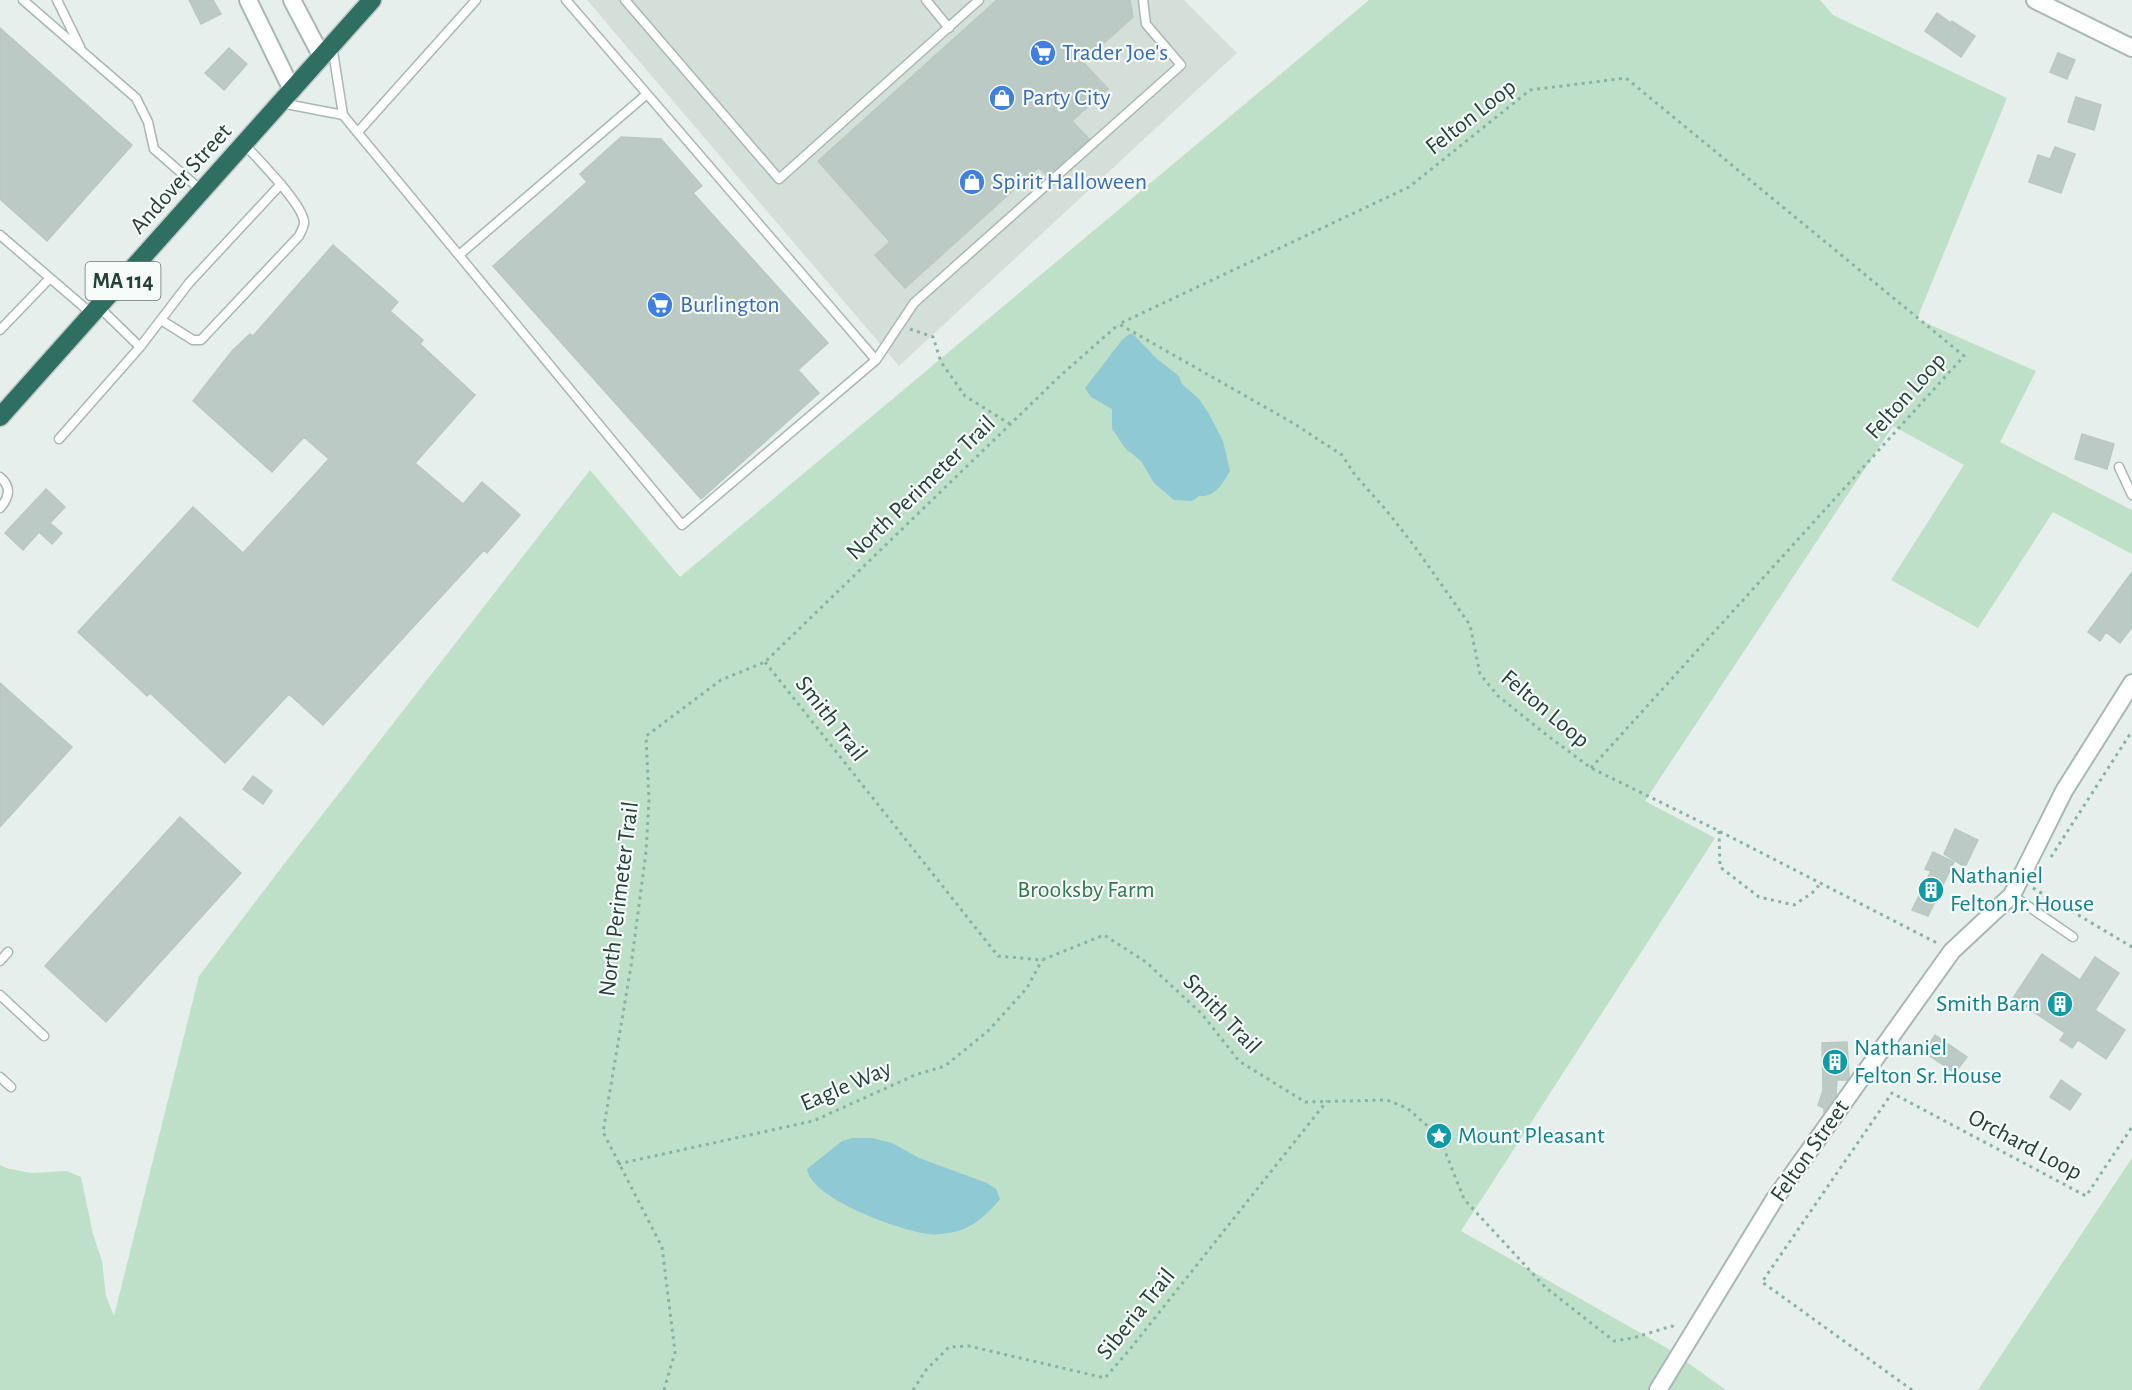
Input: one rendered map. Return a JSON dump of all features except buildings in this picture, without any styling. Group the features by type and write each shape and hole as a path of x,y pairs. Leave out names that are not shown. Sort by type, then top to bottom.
{"highway":[{"name":"Andover Street","path":"0,417 372,0"}],"street":[{"path":"248,0 287,97"},
{"path":"292,0 327,51"},
{"path":"2035,0 2132,48"},
{"name":"Felton Street","path":"1658,1390 1774,1200 1952,951 2012,895 2064,791 2132,683"}],"lane":[{"path":"23,0 136,99 148,122 154,149 202,191"},
{"path":"57,0 81,50"},
{"path":"358,132 476,0"},
{"path":"566,0 876,360"},
{"path":"625,0 779,178 979,0"},
{"path":"926,0 949,28"},
{"path":"327,51 343,115 682,525 876,360 914,303 1181,65 1146,24 1143,0"},
{"path":"459,255 647,94"},
{"path":"287,97 343,115"},
{"path":"161,320 193,340 201,340 299,236 304,223 302,213 281,184 244,144"},
{"path":"59,439 140,347 189,284 281,184"},
{"path":"0,235 50,278 140,347"},
{"path":"0,330 50,278"},
{"path":"2120,467 2132,495"},
{"path":"0,477 5,481 9,492 7,501 0,508"},
{"path":"2012,895 2073,937"},
{"path":"0,961 8,952"},
{"path":"0,995 44,1036"},
{"path":"0,1077 11,1087"}],"path":[{"name":"Felton Loop","path":"1119,324 1408,187 1530,90 1626,78 1964,356 1591,768"},
{"name":"North Perimeter Trail","path":"664,1390 675,1352 662,1246 603,1132 631,966 646,852 649,800 646,736 721,680 765,662 1059,376 1119,324"},
{"name":"Felton Loop","path":"1119,324 1293,423 1342,454 1355,475 1387,511 1470,625 1480,674 1498,696 1591,768 1952,951"},
{"path":"899,325 933,337 941,362 965,396 1010,424"},
{"name":"Smith Trail","path":"765,662 998,956 1042,960 1104,936 1146,962 1202,1014 1239,1060 1305,1102 1387,1100 1407,1108 1439,1136 1464,1199 1545,1287 1614,1341 1633,1338 1672,1326 1690,1338"},
{"path":"2051,858 2132,731"},
{"path":"1719,831 1720,867 1760,897 1794,905 1812,893 1821,883"},
{"path":"2032,887 2132,947"},
{"name":"Eagle Way","path":"618,1164 813,1120 915,1075 945,1066 988,1031 1027,988 1042,960"},
{"name":"Orchard Loop","path":"1912,1390 1762,1282 1892,1093 2086,1196 2132,1126"},
{"name":"Siberia Trail","path":"913,1390 926,1370 949,1347 969,1346 1104,1378 1131,1348 1327,1101"}],"shaded area":[{"path":"587,0 1184,0 1237,53 899,366"}],"green space":[{"name":"Brooksby Farm","path":"1369,0 1820,0 1833,15 2007,98 1917,319 2036,371 2000,442 2132,510 2132,554 2053,512 1978,628 1891,580 1964,465 1893,426 1645,801 1715,838 1461,1231 1667,1348 1726,1390 0,1390 0,1165 31,1173 67,1171 81,1177 93,1234 102,1261 106,1296 114,1316 199,976 590,470 680,577"},
{"path":"2132,1158 2132,1390 1978,1390"}],"water":[{"path":"1129,334 1133,334 1157,359 1179,376 1182,384 1199,399 1209,414 1223,441 1230,471 1214,492 1199,496 1192,501 1174,500 1154,483 1141,461 1125,448 1112,429 1112,409 1091,397 1085,388"},
{"path":"852,1138 872,1138 892,1143 919,1158 987,1183 996,1189 1000,1199 971,1226 956,1232 938,1234 916,1232 859,1212 824,1191 812,1180 807,1169 842,1141"}],"place":[{"name":"Trader Joe's","path":"1043,53"},
{"name":"Party City","path":"1002,98"},
{"name":"Spirit Halloween","path":"972,182"},
{"name":"Burlington","path":"660,305"},
{"name":"Nathaniel Felton Jr. House","path":"1931,890"},
{"name":"Smith Barn","path":"2060,1004"},
{"name":"Nathaniel Felton Sr. House","path":"1835,1062"},
{"name":"Mount Pleasant","path":"1439,1136"}]}
